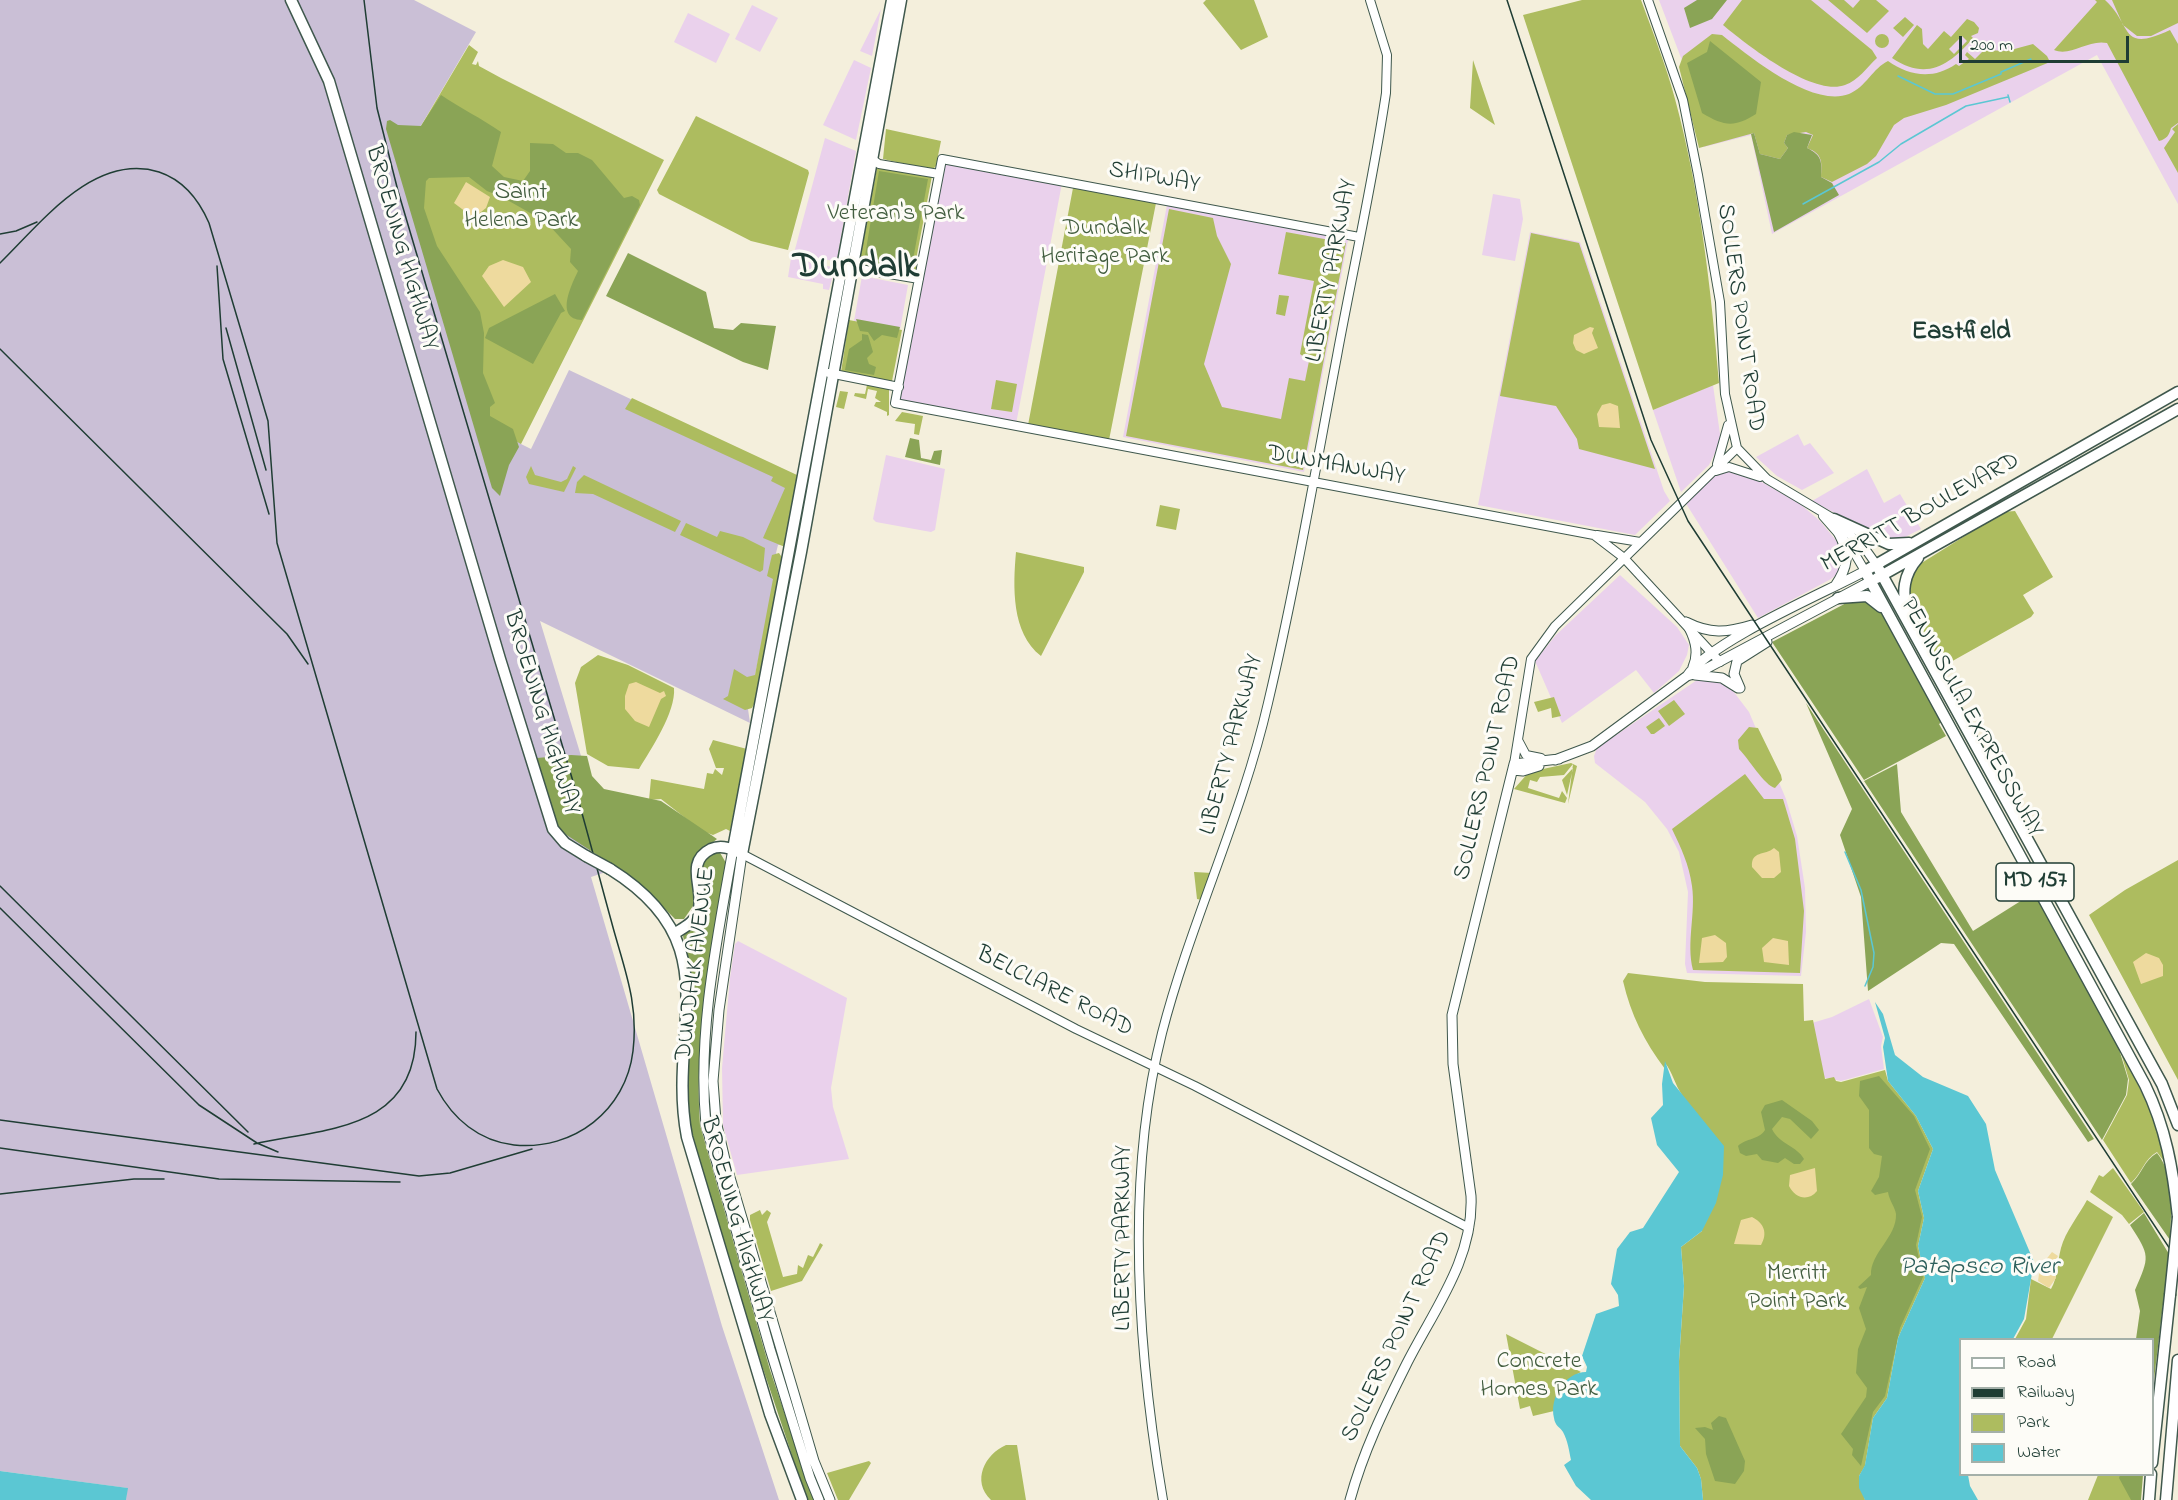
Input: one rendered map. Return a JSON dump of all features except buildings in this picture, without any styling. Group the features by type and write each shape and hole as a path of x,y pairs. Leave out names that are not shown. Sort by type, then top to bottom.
{"main road":[{"name":"BROENING HIGHWAY","path":"291,0 329,81 500,659 553,829 565,843 610,869 645,895 674,934 681,951 687,980 688,1022 681,1099 687,1137 770,1414 802,1500"},
{"path":"847,266 863,150 892,0"},
{"path":"847,266 871,159 902,0"},
{"name":"DUNDALK AVENUE","path":"819,1500 807,1470 709,1138 704,1097 715,996 738,852 847,266"},
{"name":"MERRITT BOULEVARD","path":"1690,671 1720,662 1788,626 1876,564 2178,392"},
{"name":"MERRITT BOULEVARD","path":"1513,767 1532,769 1592,746 1713,653 1767,621 1791,608 1883,575 2178,409"},
{"path":"1834,519 1889,544 1906,544 1920,539"},
{"path":"1839,534 1845,545 1848,564 1836,592 1870,597 1895,624"},
{"name":"MD 157","path":"1908,622 1904,585 1911,567 1924,552"},
{"name":"PENINSULA EXPRESSWAY","path":"1876,564 2162,1084 2178,1125"},
{"name":"PENINSULA EXPRESSWAY","path":"1865,571 2153,1101 2169,1149 2178,1217 2154,1444"},
{"path":"1720,662 1724,651 1770,626 1791,608"},
{"path":"1686,622 1700,629 1718,633 1767,621"},
{"path":"1686,622 1695,642 1696,658 1690,671 1717,677 1740,688 1734,674 1737,661 1788,626"},
{"path":"1935,670 1947,702 1988,776 1989,783 1985,789"},
{"path":"1981,753 1999,757"},
{"name":"MERRITT BOULEVARD","path":"1513,767 1559,759"},
{"name":"SOLLERS POINT ROAD","path":"1350,1500 1368,1444 1406,1364 1457,1269 1469,1228 1471,1196 1453,1064 1452,1015 1510,788 1513,767"},
{"path":"1510,788 1516,780 1532,769"},
{"path":"674,934 689,924 699,911 696,868 700,858 714,847 738,852"},
{"name":"DUNDALK AVENUE","path":"715,996 714,1081 720,1143 814,1461 830,1500"},
{"path":"2166,1500 2178,1360"},
{"path":"2149,1500 2151,1476"}],"street":[{"name":"LIBERTY PARKWAY","path":"1163,1500 1149,1390 1140,1243 1143,1138 1154,1068 1180,973 1226,846 1258,744 1312,483 1388,76 1385,46 1370,0"},
{"name":"SOLLERS POINT ROAD","path":"1513,767 1528,671 1537,648 1555,626 1737,448 1729,418 1720,302 1709,229 1683,100 1648,0"},
{"path":"828,373 899,387 939,174 880,164 871,159 863,150"},
{"name":"SHIPWAY","path":"939,174 942,159 1359,237"},
{"path":"847,266 919,279"},
{"name":"DUNMANWAY","path":"899,387 895,403 1594,535 1624,558 1686,622 1720,662"},
{"path":"1716,468 1727,437 1729,418"},
{"path":"1737,448 1767,480"},
{"path":"1708,476 1721,467 1729,467 1767,480 1834,519 1866,550 1876,564"},
{"path":"1815,507 1839,534 1865,571"},
{"path":"1594,535 1640,542"},
{"path":"1518,739 1523,750 1532,758 1559,759"},
{"name":"BELCLARE ROAD","path":"738,852 1154,1068 1161,1069 1196,1086 1469,1228"}],"shaded area":[{"path":"0,0 414,0 476,32 398,165 521,444 531,449 569,370 794,476 783,544 778,545 776,553 779,560 748,709 750,723 540,621 592,792 713,836 591,877 722,1326 779,1500 126,1500 127,1488 0,1471"},
{"path":"1659,0 2178,0 2178,204 2097,55 1772,234 1751,135 1704,147 1686,71"},
{"path":"752,5 778,18 760,52 735,39"},
{"path":"881,9 872,56 860,51"},
{"path":"688,13 730,34 716,63 674,42"},
{"path":"854,60 871,68 856,140 823,125"},
{"path":"825,138 856,151 837,259 833,261 794,253"},
{"path":"945,161 1062,183 1016,424 898,402 910,344 912,344"},
{"path":"1493,194 1520,199 1523,219 1515,261 1482,255"},
{"path":"1167,205 1348,240 1304,472 1123,437"},
{"path":"1530,232 1580,242 1664,491 1670,501 1635,535 1478,505"},
{"path":"791,258 832,267 834,271 829,290 823,289 823,284 788,277"},
{"path":"862,276 908,285 900,330 854,321"},
{"path":"1713,385 1721,441 1709,465 1681,492 1653,410"},
{"path":"1798,434 1804,446 1810,443 1834,473 1802,490 1777,476 1756,457"},
{"path":"886,455 945,469 935,530 931,532 876,522 873,519"},
{"path":"1867,469 1884,503 1900,494 1921,529 1897,541 1886,540 1812,501"},
{"path":"1722,470 1742,471 1799,503 1820,521 1844,550 1842,570 1831,579 1758,618 1685,502"},
{"path":"1620,575 1677,627 1689,645 1687,655 1679,671 1654,693 1636,670 1562,723 1535,661 1556,635"},
{"path":"1700,678 1727,683 1749,712 1786,799 1797,836 1805,888 1806,932 1801,976 1687,973 1685,964 1688,892 1679,852 1667,829 1645,802 1595,763 1594,756 1597,748"},
{"path":"738,941 847,998 831,1088 833,1107 849,1159 737,1175 723,1125 722,1068 730,978 735,944"},
{"path":"1869,999 1883,1037 1881,1046 1884,1069 1841,1081 1821,1077 1812,1023 1832,1017"}],"green space":[{"path":"1206,0 1254,0 1268,37 1241,50 1203,3"},
{"path":"1582,0 1641,0 1675,99 1698,204 1719,383 1653,410 1523,15"},
{"path":"1697,0 1727,0 1712,19 1690,28 1684,8"},
{"path":"1742,0 1811,0 1872,50 1877,58 1858,77 1845,85 1832,87 1799,77 1764,56 1723,25"},
{"path":"1828,0 1844,0 1853,8 1860,0 1876,0 1889,11 1867,33"},
{"path":"2095,0 2105,0 2134,38 2154,37 2170,30 2178,44 2178,123 2171,128 2164,139 2159,141 2107,43 2093,43 2060,52 2054,50 2097,2"},
{"path":"2112,0 2178,0 2178,23 2151,36 2137,36 2123,25"},
{"path":"1905,17 1914,25 1903,37 1893,28"},
{"path":"1967,19 1979,28 1978,33 1971,36 1973,38 1964,48 1946,63 1936,67 1916,69 1892,58 1917,25 1922,29 1923,44 1928,49 1944,31 1951,37","holes":["1962,36 1967,41 1954,54 1949,49"]},
{"path":"1712,34 1722,35 1782,78 1817,94 1834,96 1855,91 1888,61 1913,73 1930,74 1956,64 1959,66 1969,59 1965,55 1967,52 1975,59 1984,50 2007,51 2033,44 2047,56 2050,62 1946,105 1904,118 1894,125 1876,156 1867,164 1832,182 1821,177 1819,156 1807,148 1813,135 1806,132 1787,135 1784,143 1788,148 1780,159 1760,154 1754,133 1699,148 1679,67 1683,56"},
{"path":"1882,34 1887,36 1889,41 1887,46 1882,48 1877,46 1875,41 1877,36"},
{"path":"1710,41 1761,82 1756,114 1741,122 1723,123 1702,113 1687,63 1707,52"},
{"name":"Saint Helena Park","path":"469,45 478,52 472,64 476,65 478,61 479,66 501,78 664,160 521,444 474,418 398,165"},
{"path":"1473,60 1495,125 1470,108"},
{"path":"441,95 501,132 492,166 504,177 523,181 530,171 530,143 553,144 566,153 578,153 592,160 624,198 632,196 639,200 640,205 582,320 569,314 567,307 569,292 578,271 570,262 571,249 546,222 487,191 469,177 429,178 426,181 424,208 437,246 480,312 484,333 483,373 495,403 490,407 490,416 513,429 519,447 509,465 500,496 492,488 386,129 387,121 390,120 398,125 421,126"},
{"path":"696,116 808,170 788,250 751,241 659,194 657,190"},
{"path":"2178,124 2178,173 2164,148 2175,132 2172,129"},
{"path":"886,129 941,141 936,166 932,170 883,159"},
{"path":"1794,132 1812,135 1807,148 1816,153 1820,160 1821,177 1832,183 1839,195 1774,232 1751,134 1754,133 1760,154 1780,159 1788,148 1784,143 1787,135"},
{"name":"Veteran's Park","path":"877,168 932,176 915,265 918,271 913,275 859,264"},
{"name":"Veteran's Park","path":"879,171 928,179 911,270 864,262"},
{"name":"Dundalk Heritage Park","path":"1073,188 1156,203 1109,440 1028,425"},
{"path":"1169,209 1213,218 1217,236 1231,264 1204,364 1222,407 1281,419 1289,378 1305,381 1309,361 1300,354 1314,281 1278,274 1286,232 1346,243 1303,470 1126,436"},
{"path":"1531,233 1579,243 1655,469 1579,449 1577,439 1556,406 1500,396"},
{"path":"628,253 706,292 714,328 733,330 741,323 776,326 768,370 743,362 606,296"},
{"path":"555,294 565,311 561,313 533,364 485,338 489,328"},
{"path":"1279,295 1289,296 1285,316 1276,314"},
{"path":"856,319 900,327 897,338 882,335 874,341 868,332 860,331"},
{"path":"849,320 902,330 892,381 841,372"},
{"path":"862,334 868,335 873,352 867,358 869,364 876,367 874,375 845,370 849,349 862,340"},
{"path":"996,380 1017,384 1012,412 991,409"},
{"path":"867,385 889,389 889,415 887,416 887,412 874,406 876,402 881,402 875,398 877,391 868,389 866,399 854,396 855,393 865,394"},
{"path":"840,391 848,392 844,409 836,407"},
{"path":"632,398 797,475 785,547 763,538 785,488 771,481 773,477 625,409"},
{"path":"902,412 923,416 919,435 914,434 915,424 895,421"},
{"path":"910,438 919,440 921,458 931,460 934,451 942,450 940,465 905,457"},
{"path":"531,466 535,475 561,482 567,479 573,466 576,468 564,492 529,484 526,477"},
{"path":"584,475 681,521 675,532 593,494 575,493 577,482"},
{"path":"1160,505 1180,509 1176,530 1156,526"},
{"path":"2015,511 2053,577 2023,595 2034,613 2031,617 1940,668 1906,599 1912,569 2003,512"},
{"path":"686,523 717,537 720,531 743,537 765,548 763,570 760,572 680,535"},
{"path":"1016,552 1084,567 1084,572 1041,656 1031,646 1019,622 1014,579"},
{"path":"779,553 785,562 755,702 752,708 745,710 723,699 728,696 734,669 747,677 755,675 773,579 767,576 772,555"},
{"path":"1861,598 1880,608 1943,721 1939,724 1946,736 1864,780 1772,642 1852,600"},
{"path":"598,655 628,665 674,688 674,698 667,719 639,769 608,766 587,754 575,683 581,667"},
{"path":"1554,697 1561,716 1552,718 1551,708 1538,712 1534,702"},
{"path":"1674,700 1685,714 1669,726 1658,711"},
{"path":"1806,703 2094,1139 2088,1142 1954,944 1941,943 1868,991 1861,897 1840,835 1852,809"},
{"path":"1659,718 1665,726 1651,734 1646,727"},
{"path":"1749,727 1758,728 1781,775 1782,780 1775,788 1762,777 1739,749 1738,740"},
{"path":"713,740 747,749 730,831 726,829 713,835 702,831 661,799 649,800 651,779 704,789 707,773 713,774 715,769 722,775 724,768 716,768 709,749"},
{"path":"587,756 592,776 604,789 661,801 717,839 697,855 695,903 684,919 675,919 637,881 562,832 554,820 537,758"},
{"path":"1573,764 1564,775 1540,777 1537,782 1530,780 1528,788 1559,798 1562,791 1567,798 1565,803 1514,789 1529,772"},
{"path":"1573,764 1577,766 1568,804"},
{"path":"1897,764 1901,812 1973,931 2035,892 2116,1039 2128,1079 2126,1095 2102,1140 1864,781"},
{"path":"1573,768 1567,795 1562,780"},
{"path":"1745,774 1764,799 1783,799 1795,839 1804,911 1800,973 1693,970 1690,949 1693,907 1691,878 1672,829"},
{"path":"719,851 726,863 705,993 699,1059 700,1125 770,1370 814,1500 807,1500 742,1306 687,1116 686,1074 693,1015 692,978 683,936 700,916 700,883 703,867 710,853"},
{"path":"2178,860 2178,1080 2089,915 2125,890"},
{"path":"1194,872 1212,873 1202,900 1197,899"},
{"name":"Merritt Point Park","path":"1628,973 1705,982 1803,984 1804,1021 1813,1020 1825,1079 1834,1077 1836,1081 1841,1082 1885,1070 1888,1081 1916,1116 1933,1149 1918,1191 1924,1218 1918,1246 1925,1278 1898,1338 1887,1398 1873,1418 1865,1466 1859,1476 1865,1500 1703,1500 1701,1479 1697,1468 1680,1446 1679,1361 1684,1286 1681,1247 1702,1231 1682,1095 1665,1063 1665,1069 1657,1059 1634,1016 1623,981"},
{"path":"2118,1043 2154,1118 2166,1164 2157,1152 2149,1158 2131,1183 2103,1140 2127,1095 2129,1080"},
{"path":"1879,1076 1914,1116 1930,1149 1915,1190 1922,1217 1916,1245 1923,1277 1900,1328 1885,1396 1873,1412 1861,1466 1852,1455 1853,1449 1841,1434 1866,1397 1867,1388 1856,1373 1858,1349 1866,1329 1859,1308 1867,1287 1860,1289 1858,1287 1871,1275 1875,1259 1892,1230 1896,1214 1888,1192 1875,1195 1871,1191 1879,1177 1882,1156 1874,1154 1869,1148 1869,1110 1859,1096 1860,1081"},
{"path":"1782,1100 1812,1121 1819,1130 1811,1139 1790,1119 1782,1117 1772,1129 1804,1159 1800,1164 1794,1164 1785,1158 1778,1163 1762,1160 1757,1154 1746,1156 1740,1153 1738,1146 1759,1136 1765,1130 1761,1112 1765,1105"},
{"path":"2157,1153 2163,1162 2170,1183 2170,1240 2131,1184 2149,1159"},
{"path":"2113,1168 2144,1212 2129,1224 2122,1215 2090,1192 2099,1175 2103,1177"},
{"path":"2087,1200 2113,1217 2052,1338 2016,1338 2026,1319 2031,1279 2051,1289 2063,1242"},
{"path":"760,1210 762,1215 767,1210 771,1213 767,1222 783,1277 797,1274 798,1265 803,1268 808,1255 813,1257 820,1243 823,1245 802,1281 771,1291 750,1220 750,1215"},
{"path":"2144,1213 2169,1254 2154,1380 2154,1338 2136,1338 2140,1311 2135,1290 2146,1256 2130,1225"},
{"name":"Concrete Homes Park","path":"1506,1334 1581,1372 1562,1388 1554,1411 1533,1416 1530,1406 1520,1409"},
{"path":"1719,1416 1726,1418 1745,1461 1744,1471 1735,1484 1715,1481 1706,1454 1705,1439 1695,1428 1705,1427 1713,1430 1711,1423"},
{"path":"1006,1445 1017,1445 1026,1500 991,1500 982,1485 981,1477 987,1461"},
{"path":"869,1461 871,1463 849,1500 838,1500 827,1473"},
{"path":"2098,1476 2142,1476 2139,1500 2088,1500"},
{"path":"2120,1476 2143,1476 2141,1500 2131,1500"}],"sand":[{"path":"466,182 490,197 486,208 476,216 470,215 454,203"},
{"path":"503,260 523,267 531,282 504,307 482,276 489,266"},
{"path":"1590,327 1594,328 1592,333 1598,348 1584,354 1576,350 1573,343 1574,335"},
{"path":"1610,403 1618,406 1620,428 1599,427 1597,414 1602,405"},
{"path":"636,682 660,693 664,691 666,696 661,699 649,727 635,721 625,709 625,696 629,684"},
{"path":"1774,848 1779,852 1781,872 1774,878 1762,878 1752,867 1752,862 1756,856"},
{"path":"1715,935 1726,943 1727,957 1723,962 1699,963 1702,938"},
{"path":"1773,938 1788,941 1789,965 1764,962 1762,948"},
{"path":"2146,953 2159,958 2163,965 2163,976 2141,984 2133,962"},
{"path":"1815,1168 1817,1191 1810,1197 1798,1196 1789,1186 1790,1175"},
{"path":"1752,1217 1764,1229 1761,1245 1734,1244 1741,1220"},
{"path":"2052,1252 2058,1256 2053,1265 2056,1278 2049,1288 2038,1281 2040,1267"}],"water":[{"name":"Patapsco River","path":"1875,1002 1883,1014 1895,1055 1923,1077 1968,1096 1986,1124 1995,1170 2034,1262 2024,1319 2014,1338 1959,1338 1959,1476 1968,1476 1970,1486 1978,1500 1865,1500 1859,1488 1859,1476 1865,1465 1873,1418 1887,1398 1898,1338 1925,1278 1918,1246 1924,1218 1918,1191 1933,1149 1916,1116 1888,1081 1883,1047 1885,1038"},
{"path":"1665,1061 1673,1083 1724,1146 1723,1175 1716,1203 1702,1231 1681,1247 1684,1286 1679,1361 1680,1446 1697,1468 1701,1479 1703,1500 1591,1500 1576,1486 1564,1465 1571,1460 1565,1435 1556,1425 1554,1402 1565,1381 1578,1373 1586,1372 1587,1367 1582,1356 1596,1314 1619,1306 1618,1295 1611,1284 1617,1249 1630,1232 1643,1228 1679,1172 1657,1145 1651,1118 1663,1105 1662,1084"},
{"path":"0,1471 128,1488 126,1500 0,1500"}],"waterway":[{"path":"2001,74 2031,59"},
{"path":"1898,76 1935,94 1953,94 2001,74"},
{"path":"2008,95 2010,102"},
{"path":"1803,204 1879,162 1901,144 1966,106 2008,97"},
{"path":"1845,852 1861,890 1874,953 1873,967 1865,986"}],"railway":[{"path":"0,263 70,195 112,172 135,169 159,172 176,180 200,206 209,223 268,421 277,543 437,1089 451,1110 468,1127 501,1143 536,1145 557,1141 593,1122 608,1108 620,1091 628,1072 634,1033 629,984 575,787 398,191 377,108 364,0"},
{"path":"1507,0 1651,440 1688,521 2178,1261"},
{"path":"0,234 16,231 37,222"},
{"path":"217,266 223,359 269,514"},
{"path":"226,328 266,470"},
{"path":"0,349 287,634 308,664"},
{"path":"0,886 248,1132"},
{"path":"0,908 199,1105 257,1143 278,1152"},
{"path":"254,1144 337,1128 362,1119 384,1107 401,1089 412,1065 416,1032"},
{"path":"0,1120 419,1176 450,1173 532,1149"},
{"path":"0,1148 219,1179 400,1182"},
{"path":"0,1194 134,1179 164,1179"}],"district":[{"name":"Dundalk","path":"856,270"},
{"name":"Eastfield","path":"1961,334"}]}
